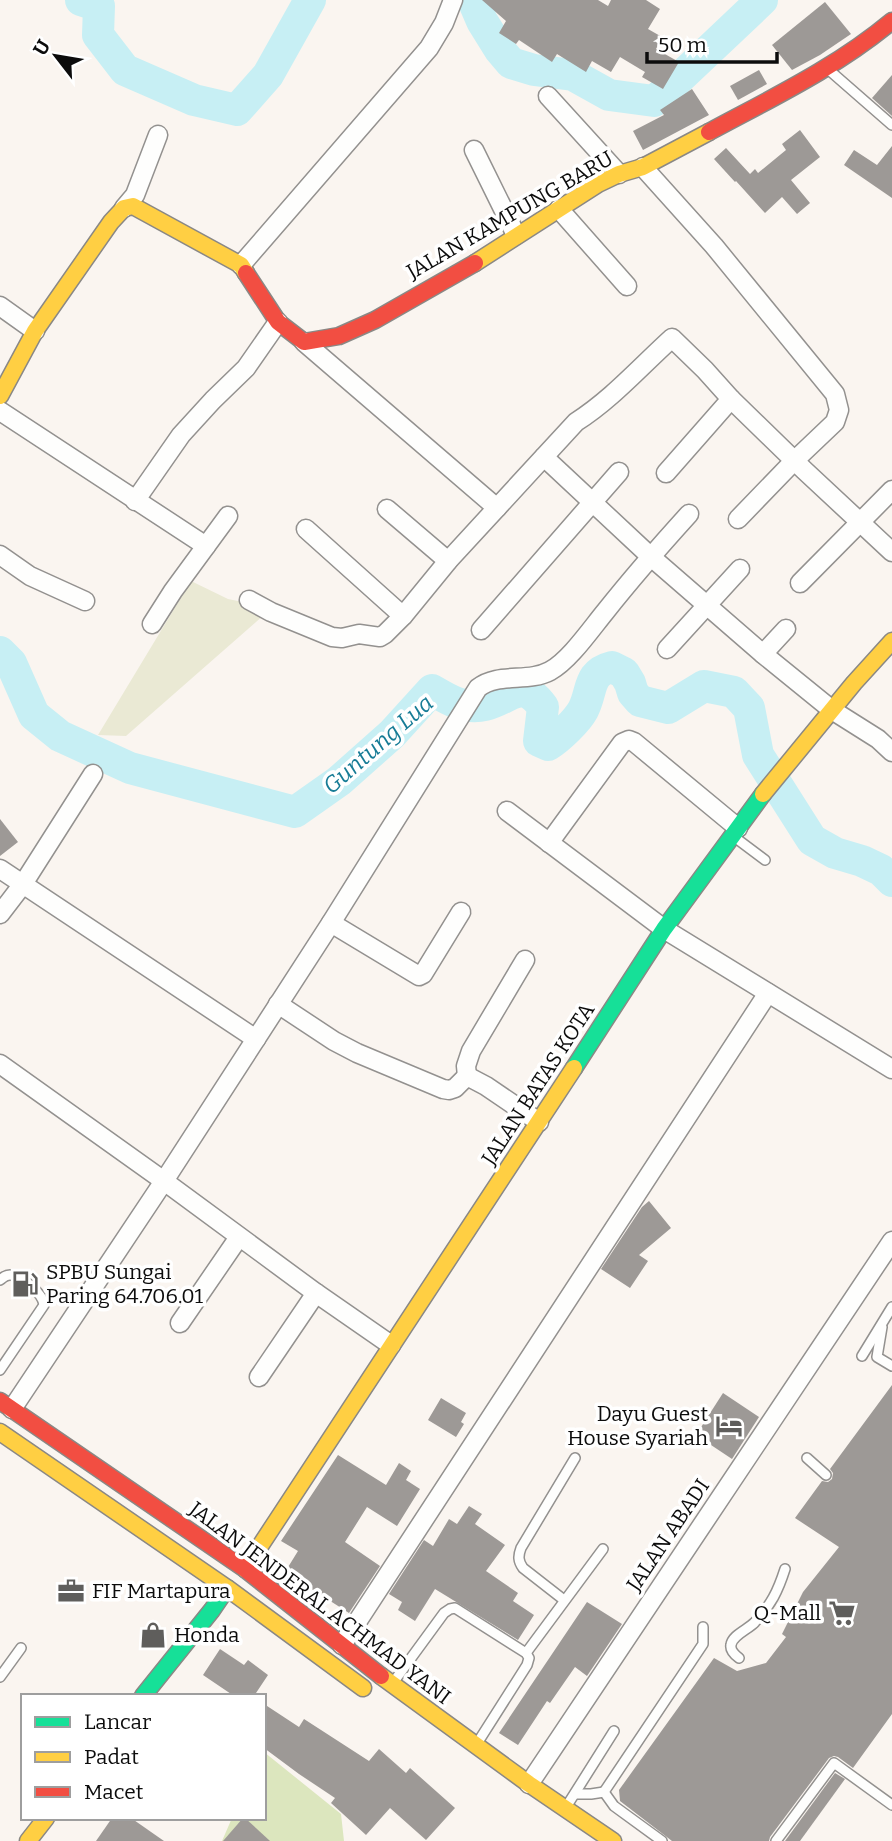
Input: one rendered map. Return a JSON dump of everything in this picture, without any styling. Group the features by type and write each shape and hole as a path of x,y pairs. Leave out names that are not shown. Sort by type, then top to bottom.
{"main road":[{"name":"JALAN KAMPUNG BARU","path":"304,342 339,336 375,320 464,270 598,184 643,167 828,68 892,21"},
{"path":"0,396 36,331 111,222 124,208 134,206 241,265 278,322 304,342"},
{"name":"JALAN BATAS KOTA","path":"245,1569 664,929 775,780 892,641"},
{"name":"JALAN JENDERAL ACHMAD YANI","path":"6,1405 245,1569 392,1684 529,1784 613,1841"},
{"name":"JALAN JENDERAL ACHMAD YANI","path":"0,1432 227,1588 379,1700"},
{"path":"58,1472 72,1449"},
{"path":"145,1694 227,1588"},
{"path":"28,1841 44,1820"}],"street":[{"path":"241,265 429,48 444,23 453,0"},
{"path":"548,96 619,174"},
{"path":"124,208 135,195 158,135"},
{"path":"474,150 516,235"},
{"path":"643,167 714,247 835,394 839,411 835,422 738,519"},
{"path":"559,209 627,286"},
{"path":"0,306 36,331"},
{"path":"135,501 181,435 246,368 278,322"},
{"path":"249,600 271,612 332,636 342,638 359,634 380,637 386,634 448,561 576,422 595,411 672,338 794,461 892,552"},
{"path":"304,342 497,508"},
{"path":"666,473 731,399"},
{"path":"0,411 206,546"},
{"path":"544,457 706,606 832,710 878,739 892,752"},
{"path":"481,630 620,471"},
{"path":"800,583 892,490"},
{"path":"387,509 448,561"},
{"path":"6,1405 164,1181 331,923 478,688 486,682 528,677 550,671 569,655 650,556 689,514"},
{"path":"152,625 173,591 228,516"},
{"path":"306,529 403,616"},
{"path":"0,555 30,576 85,601"},
{"path":"667,649 740,569"},
{"path":"763,654 786,629"},
{"path":"549,842 622,743 629,740 735,832"},
{"path":"0,914 23,884 93,774"},
{"path":"507,811 664,929 892,1069"},
{"path":"0,869 256,1039"},
{"path":"331,923 419,976 423,974 461,912"},
{"path":"467,1076 466,1066 471,1051 525,960"},
{"path":"342,1646 768,993"},
{"path":"278,1004 357,1054 443,1089 455,1088 467,1076"},
{"path":"0,1064 391,1345"},
{"path":"467,1076 539,1122"},
{"path":"180,1323 239,1237"},
{"name":"JALAN ABADI","path":"529,1784 892,1241"},
{"path":"259,1377 316,1293"}],"lane":[{"path":"828,68 892,125"},
{"path":"735,832 765,860"},
{"path":"0,1280 5,1276 18,1277 41,1295 44,1305 0,1370"},
{"path":"862,1356 892,1307"},
{"path":"884,1319 877,1357 892,1366"},
{"path":"564,1600 523,1568 519,1563 519,1556 521,1548 575,1458"},
{"path":"807,1458 826,1475"},
{"path":"526,1653 603,1549"},
{"path":"739,1658 732,1652 730,1645 733,1639 753,1625 771,1604 785,1569"},
{"path":"392,1684 443,1614 450,1609 455,1608 526,1653 527,1665 476,1745"},
{"path":"575,1794 604,1792 703,1644 703,1627"},
{"path":"0,1678 21,1647"},
{"path":"565,1808 614,1731"},
{"path":"776,1841 834,1763 892,1805"},
{"path":"604,1792 614,1806 662,1841"}],"green space":[{"path":"191,581 228,599 272,608 126,736 98,735"},
{"path":"266,1754 341,1814 344,1841 222,1841 231,1820 266,1820"}],"building":[{"path":"482,0 598,0 608,6 611,0 646,0 660,9 648,29 662,37 656,49 679,62 663,89 642,77 645,72 620,57 611,72 592,61 586,72 557,54 552,62 519,40 516,44 499,33 506,21"},
{"path":"825,2 851,34 792,70 772,45"},
{"path":"759,70 767,84 738,100 730,86"},
{"path":"892,75 892,116 872,98"},
{"path":"692,89 709,115 643,150 633,131 664,115 660,110"},
{"path":"800,130 820,157 791,180 810,203 797,214 782,197 765,213 714,159 726,148 750,174 755,169 758,173 786,150 782,144"},
{"path":"892,146 892,198 844,165 854,150 877,165"},
{"path":"0,819 18,842 0,856"},
{"path":"649,1201 671,1228 639,1255 648,1261 630,1288 601,1269 642,1207"},
{"name":"Q-Mall","path":"892,1385 892,1714 853,1768 838,1757 829,1758 769,1841 672,1841 620,1801 619,1790 714,1658 737,1671 766,1663 786,1637 782,1634 803,1592 839,1547 795,1518 822,1481 828,1482 832,1479 833,1473 830,1469"},
{"path":"723,1393 759,1417 732,1459 696,1435"},
{"path":"441,1398 466,1413 461,1422 464,1424 456,1437 428,1420"},
{"path":"338,1455 386,1485 399,1463 411,1471 406,1480 420,1489 397,1526 367,1507 345,1542 380,1566 349,1613 285,1572 298,1551 281,1541"},
{"path":"469,1506 482,1514 475,1524 505,1545 486,1571 518,1593 513,1601 534,1615 518,1640 435,1589 415,1621 398,1610 402,1602 389,1594 424,1540 433,1546 449,1519 457,1524"},
{"path":"587,1602 622,1624 587,1676 575,1667 550,1703 547,1701 518,1745 499,1733"},
{"path":"220,1649 244,1665 248,1660 268,1675 255,1694 231,1694 203,1675"},
{"path":"266,1705 299,1727 304,1719 369,1761 379,1749 406,1773 410,1768 455,1808 426,1840 390,1808 366,1835 331,1803 335,1798 266,1749"},
{"path":"835,1773 845,1779 800,1841 785,1841"},
{"path":"111,1820 134,1820 164,1841 96,1841"},
{"path":"241,1820 247,1820 270,1841 223,1841"}],"waterway":[{"path":"81,0 99,6 98,35 125,70 194,100 237,110 268,75 310,0"},
{"path":"473,0 482,21 511,63 534,70 573,75 609,95 654,101 762,0"},
{"name":"Guntung Lua","path":"0,652 11,663 34,715 60,736 130,768 295,812 339,781 392,734 432,690 471,706 485,705 516,692 529,693 543,707 539,741 548,745 580,714 594,678 612,667 624,673 633,693 640,701 668,708 704,686 734,692 749,708 758,755 812,840 835,853 881,870 892,881"}],"traffic: fast":[{"path":"574,1068 664,929 763,794"},
{"path":"145,1694 227,1588"}],"traffic: slow":[{"path":"475,263 598,184 643,167 709,132"},
{"path":"0,396 35,331 111,222 124,208 133,206 241,265 246,273"},
{"path":"763,794 892,641"},
{"path":"245,1569 574,1068"},
{"path":"0,1432 227,1588 363,1688"},
{"path":"381,1676 529,1784 613,1841"},
{"path":"28,1841 44,1820"}],"traffic: jam":[{"path":"709,132 827,67 892,21"},
{"path":"246,273 278,322 304,342 339,336 375,320 475,263"},
{"path":"0,1401 245,1569 381,1676"}],"place":[{"name":"SPBU Sungai Paring 64.706.01","path":"25,1284"},
{"name":"Dayu Guest House Syariah","path":"729,1426"},
{"name":"FIF Martapura","path":"71,1591"},
{"name":"Q-Mall","path":"842,1613"},
{"name":"Honda","path":"153,1635"}]}
